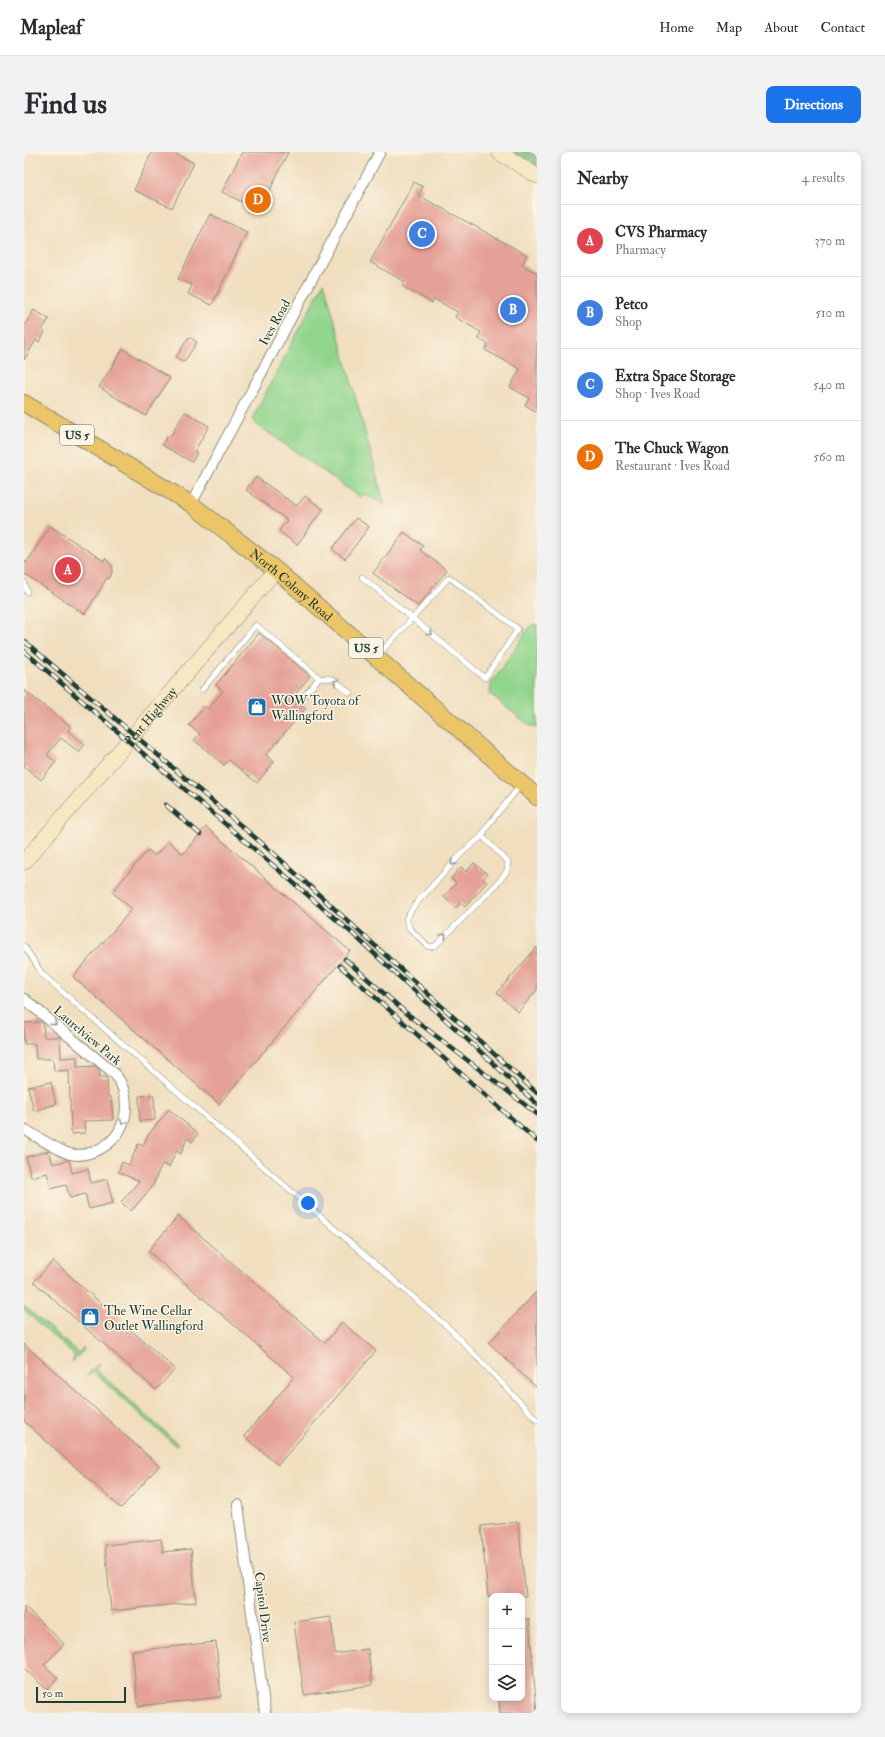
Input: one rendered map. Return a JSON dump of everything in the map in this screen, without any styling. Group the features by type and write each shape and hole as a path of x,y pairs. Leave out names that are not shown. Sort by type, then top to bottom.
{"main road":[{"name":"North Colony Road","path":"24,403 191,504 276,570 537,797"}],"street":[{"name":"Ives Road","path":"191,504 380,152"},
{"path":"499,152 537,176"},
{"name":"Pent Highway","path":"24,862 276,570"},
{"name":"Laurelview Park","path":"24,999 115,1074 123,1088 126,1107 123,1123 115,1137 104,1147 86,1154 70,1154 24,1129"},
{"name":"Capitol Drive","path":"238,1505 264,1713"}],"lane":[{"path":"362,577 412,619 485,678 518,629 449,577 412,619 376,657"},
{"path":"24,582 27,592"},
{"path":"202,690 256,625 319,678 333,679 350,693"},
{"path":"305,695 319,678"},
{"path":"482,836 508,862 506,871 497,884 435,946 430,947 410,929 406,919 414,906 462,853 482,836 488,825 522,784"},
{"path":"24,946 43,975 451,1330 537,1420"}],"green space":[{"path":"513,152 537,152 537,167"},
{"path":"324,282 385,505 365,494 360,497 256,424 252,419"},
{"path":"537,624 537,728 530,726 490,694 491,684 531,625"},
{"path":"24,1306 78,1353 83,1348 84,1350 72,1362 75,1356 24,1310"},
{"path":"99,1362 100,1364 95,1369 178,1444 176,1446 93,1372 87,1376"}],"building":[{"path":"152,152 172,152 194,163 172,208 134,190"},
{"path":"242,152 288,152 260,211 222,192"},
{"path":"414,182 423,187 418,195 527,255 522,265 537,273 537,412 525,405 529,398 510,387 520,369 485,350 488,344 478,338 481,332 455,317 458,312 434,299 432,303 402,286 405,282 370,262"},
{"path":"210,214 247,232 212,305 188,294 192,285 178,279"},
{"path":"34,310 49,319 42,330 45,332 39,342 36,340 24,360 24,326"},
{"path":"189,337 197,342 184,362 176,357"},
{"path":"123,349 170,378 146,416 99,387"},
{"path":"185,412 209,426 194,452 197,453 192,462 162,445 168,435 170,437"},
{"path":"256,477 297,506 305,496 323,509 297,545 279,531 287,520 246,490"},
{"path":"356,518 369,527 345,559 332,549"},
{"path":"50,526 104,561 105,558 112,566 112,572 109,579 107,578 85,614 24,574 24,561 27,562"},
{"path":"404,532 423,546 420,550 447,570 418,606 373,573"},
{"name":"WOW Toyota of Wallingford","path":"259,633 310,676 293,697 306,708 266,755 274,762 257,783 229,760 224,765 194,740 200,734 189,725 205,706 208,709 223,691 216,685"},
{"path":"24,690 71,727 68,731 85,744 79,752 61,738 47,755 56,762 41,780 24,766"},
{"path":"206,827 350,951 219,1104 73,977 132,909 112,892 148,850 155,856 168,841 183,854"},
{"path":"474,863 487,874 483,879 487,882 465,907 460,903 456,908 444,897 456,883 451,878 461,867 466,872"},
{"path":"537,947 537,990 518,1012 497,993"},
{"path":"24,1023 43,1023 44,1037 60,1037 61,1058 77,1057 77,1067 96,1066 99,1070 100,1077 107,1077 108,1097 111,1097 113,1120 84,1121 85,1133 71,1134 69,1070 54,1071 53,1059 36,1059 35,1044 24,1044"},
{"path":"51,1082 56,1104 34,1111 28,1087"},
{"path":"154,1095 155,1120 140,1121 139,1096"},
{"path":"169,1109 198,1134 192,1142 187,1138 181,1154 176,1151 169,1167 162,1164 152,1187 131,1211 121,1202 139,1181 118,1172 122,1162 129,1165 138,1144 143,1146 148,1135"},
{"path":"49,1151 53,1164 69,1160 72,1173 88,1169 91,1183 107,1179 113,1203 89,1209 85,1194 70,1198 66,1185 51,1189 47,1173 31,1177 26,1157"},
{"path":"178,1216 325,1343 342,1322 376,1351 278,1465 244,1436 294,1377 148,1251"},
{"path":"53,1261 175,1369 156,1390 34,1282"},
{"path":"537,1291 537,1388 489,1343"},
{"path":"24,1344 159,1466 121,1508 24,1421"},
{"path":"518,1522 526,1596 525,1593 489,1593 488,1596 481,1526"},
{"path":"161,1539 163,1552 191,1549 196,1602 111,1611 105,1545"},
{"path":"24,1606 64,1644 44,1665 58,1678 47,1690 24,1668"},
{"path":"331,1617 335,1654 368,1649 372,1685 304,1695 294,1622"},
{"path":"525,1619 529,1619 537,1713 500,1713 499,1701 525,1701"},
{"path":"216,1642 221,1697 138,1706 132,1651"}],"railway":[{"path":"24,641 272,852 537,1093"},
{"path":"24,651 353,934 537,1104"},
{"path":"166,805 200,834"},
{"path":"345,959 405,1012 537,1114"},
{"path":"340,966 537,1141"}],"place":[{"name":"The Chuck Wagon","path":"258,200"},
{"name":"Extra Space Storage","path":"422,234"},
{"name":"Petco","path":"513,310"},
{"name":"CVS Pharmacy","path":"68,570"},
{"name":"WOW Toyota of Wallingford","path":"257,707"},
{"name":"The Wine Cellar Outlet Wallingford","path":"90,1317"}]}
